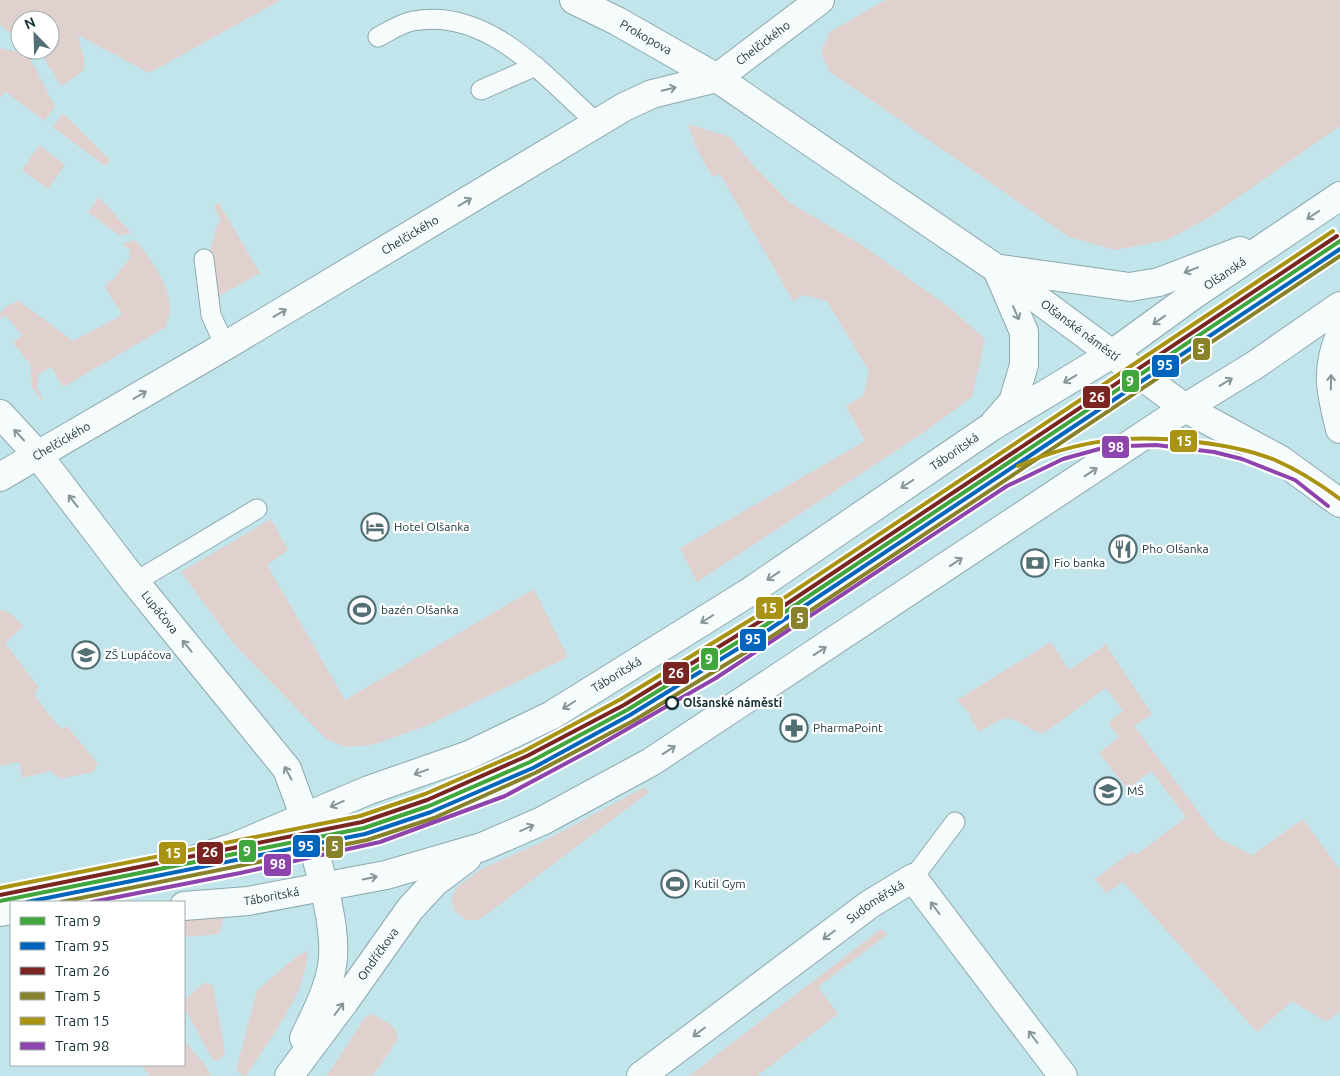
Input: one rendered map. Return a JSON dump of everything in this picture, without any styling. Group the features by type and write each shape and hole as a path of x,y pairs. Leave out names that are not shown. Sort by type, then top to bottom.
{"street":[{"name":"Prokopova","path":"574,0 617,21 717,78"},
{"name":"Chelčického","path":"0,477 226,346 596,123 652,94 717,78 820,0"},
{"name":"Olšanské náměstí","path":"717,78 1062,315 1185,408 1281,460 1340,503"},
{"name":"Olšanská","path":"1112,354 1192,296 1340,196"},
{"name":"Olšanské náměstí","path":"996,269 1130,287 1159,282 1285,234"},
{"path":"991,427 1013,402 1024,364 1024,332 996,269"},
{"path":"1185,408 1254,366 1340,306"},
{"path":"1340,335 1332,364 1330,387 1340,429"},
{"name":"Táboritská","path":"72,901 234,847 369,790 468,755 552,715 748,593 991,427 1112,354"},
{"name":"Táboritská","path":"185,906 248,901 386,875 482,847 542,821 651,762 1185,408"},
{"name":"Lupáčova","path":"0,414 38,455 135,582 287,769 305,818 322,887"},
{"name":"Ondříčkova","path":"288,1076 345,1002 410,909 435,882 482,847"},
{"name":"Sudoměřská","path":"641,1076 870,904 912,878 1063,1076"},
{"name":"Ondříčkova","path":"288,1076 326,990 332,965 332,928 322,887"}],"lane":[{"path":"378,37 411,21 440,19 463,24 482,31 536,66 596,123"},
{"path":"481,90 536,66"},
{"path":"204,259 211,315 226,346"},
{"path":"135,582 257,509"},
{"path":"912,878 955,822"}],"shaded area":[{"path":"0,0 281,0 149,73 78,35 84,59 84,69 61,86 45,60 60,60 60,10 10,10 10,32 0,24"},
{"path":"885,0 1340,0 1340,126 1210,217 1167,240 1115,250 1069,237 829,71 821,52 830,32"},
{"path":"0,48 10,50 10,60 31,60 55,107 44,121 5,91 0,98"},
{"path":"63,113 110,160 105,166 53,127"},
{"path":"688,124 730,137 751,163 790,203 865,247 950,308 985,339 972,397 923,433 697,582 680,548 865,441 846,406 864,395 869,371 827,301 804,295 793,301 720,174 712,177 695,145"},
{"path":"39,145 65,165 48,189 22,170"},
{"path":"99,197 131,233 120,236 88,212"},
{"path":"219,203 260,273 219,296 207,259 218,223 221,221 214,206"},
{"path":"136,240 157,270 167,292 170,303 166,327 63,387 51,367 39,374 37,388 43,399 41,400 32,387 30,364 13,343 22,335 5,315 0,319 3,309 19,301 73,341 122,315 105,287 110,280 112,281 131,256 129,254 131,251 122,244"},
{"path":"271,519 288,550 267,565 345,700 534,589 568,657 426,726 372,745 345,747 326,739 234,644 181,572"},
{"path":"3,610 13,615 23,627 6,644 39,688 35,696 59,727 63,729 67,726 98,764 93,772 60,779 51,771 22,778 19,762 0,766 0,611"},
{"path":"1051,642 1069,670 1104,646 1104,642 1152,714 1134,726 1218,838 1252,855 1303,819 1340,870 1340,1011 1326,1022 1292,1001 1257,1032 1123,882 1106,893 1095,879 1133,851 1136,855 1186,817 1151,771 1127,789 1099,753 1119,737 1108,723 1123,711 1106,688 1044,733 1033,730 1012,719 997,721 979,732 970,718 971,715 957,700"},
{"path":"645,787 649,792 479,920 466,920 454,910 451,900 456,888 481,869 542,842"},
{"path":"224,917 219,934 185,937 185,920"},
{"path":"881,929 888,934 818,987 838,1014 757,1076 689,1076"},
{"path":"308,951 300,985 293,1001 246,1076 243,1076 236,1070 257,990 297,956"},
{"path":"205,982 213,986 225,1051 223,1057 217,1061 212,1059 185,1009 185,999"},
{"path":"373,1014 394,1027 398,1039 373,1076 327,1076 365,1017"},
{"path":"185,1041 205,1065 211,1076 150,1076 142,1066 185,1066"}],"tram line":[{"name":"15","path":"0,888 360,816 425,794 524,751 621,699 760,614 1333,231"},
{"name":"26","path":"0,895 362,822 427,800 527,756 624,705 764,619 1337,236"},
{"name":"9","path":"0,901 364,828 429,806 530,762 627,710 767,624 1340,241"},
{"name":"95","path":"32,901 365,834 431,812 533,768 630,715 770,629 1340,249"},
{"name":"5","path":"66,901 367,840 434,818 535,773 633,721 774,635 1340,256"},
{"name":"15","path":"1018,466 1084,444 1106,441 1149,439 1197,442 1236,448 1275,460 1309,478 1340,499"},
{"name":"98","path":"97,901 240,873 380,842 505,796 589,751 716,678 1007,486 1063,459 1099,449 1127,446 1156,445 1214,452 1242,459 1295,480 1328,506"}],"place":[{"name":"Hotel Olšanka","path":"375,527"},
{"name":"Pho Olšanka","path":"1123,549"},
{"name":"Fio banka","path":"1035,563"},
{"name":"bazén Olšanka","path":"362,610"},
{"name":"ZŠ Lupáčova","path":"86,655"},
{"name":"Olšanské náměstí","path":"672,703"},
{"name":"PharmaPoint","path":"794,728"},
{"name":"MŠ","path":"1108,791"},
{"name":"Kutil Gym","path":"675,884"}]}
